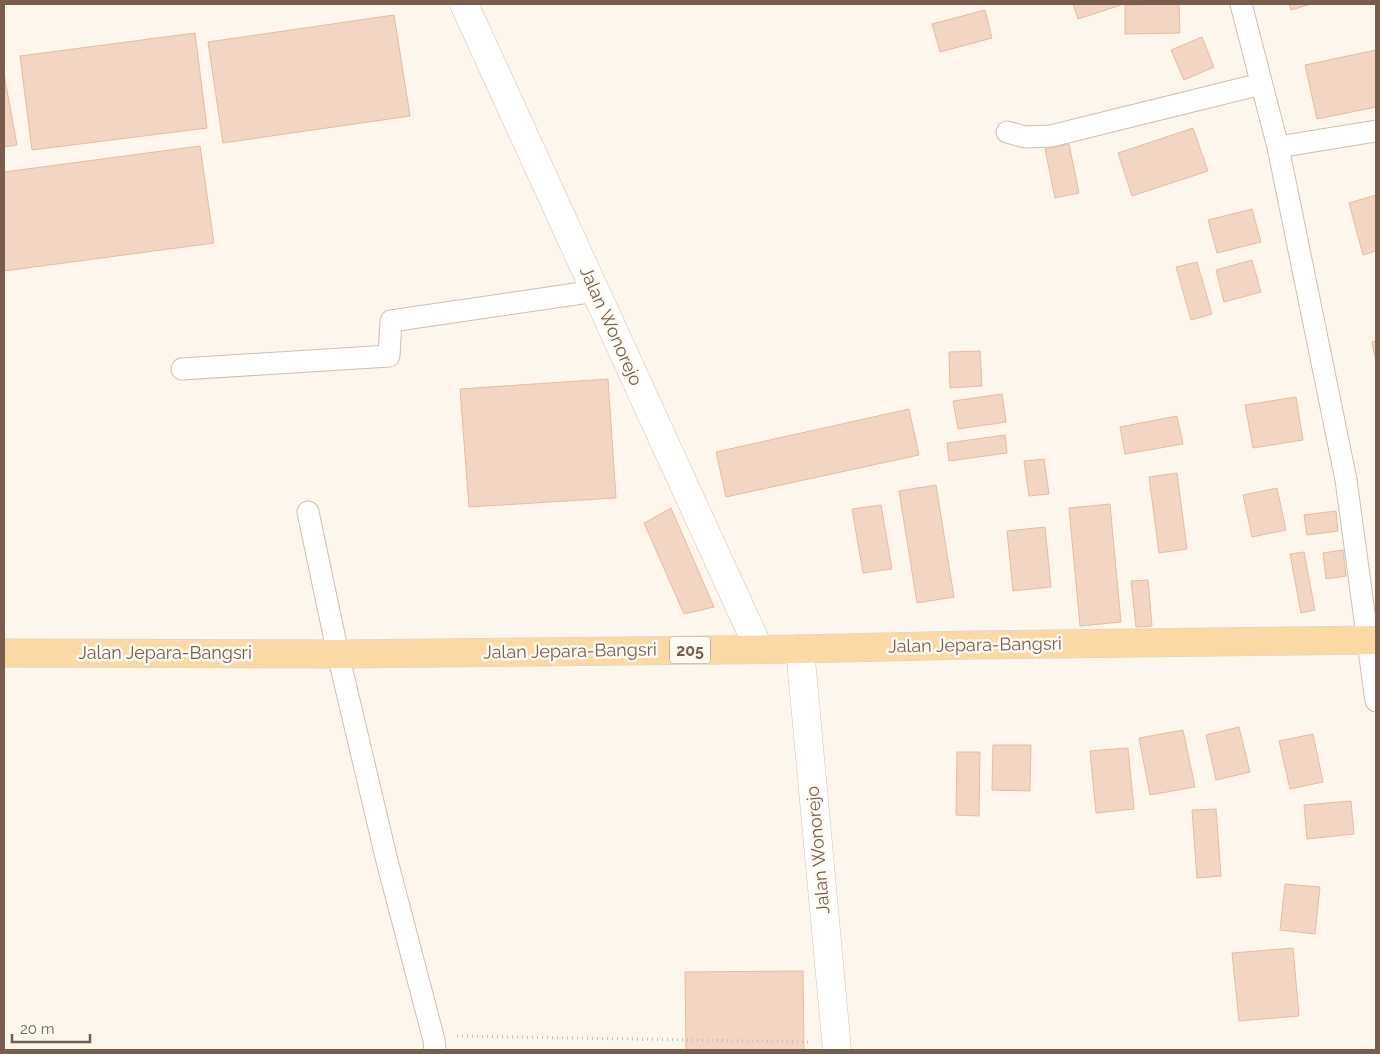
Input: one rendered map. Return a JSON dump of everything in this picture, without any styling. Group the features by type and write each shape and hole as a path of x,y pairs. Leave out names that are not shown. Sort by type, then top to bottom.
{"main road":[{"name":"Jalan Jepara-Bangsri","path":"4,652 338,654 800,650 970,645 1372,640"}],"street":[{"name":"Jalan Wonorejo","path":"464,4 759,649"},
{"path":"1241,4 1278,147 1346,480 1372,640 1376,700"},
{"path":"1007,132 1025,137 1050,136 1261,84"},
{"path":"1278,147 1376,130"},
{"path":"182,370 389,356 391,322 596,291"},
{"path":"308,512 338,654 387,861 433,1043"},
{"name":"Jalan Wonorejo","path":"800,650 836,1046"}],"path":[{"path":"433,1043 836,1046"}],"building":[{"path":"1073,4 1120,4 1121,5 1078,19"},
{"path":"1179,4 1180,33 1125,34 1125,5"},
{"path":"1289,4 1311,4 1291,10"},
{"path":"985,10 992,38 940,52 932,24"},
{"path":"394,15 410,116 223,143 208,42"},
{"path":"195,33 207,128 32,150 20,56"},
{"path":"1202,37 1214,67 1184,80 1171,50"},
{"path":"1376,50 1376,107 1317,119 1305,65"},
{"path":"4,74 17,145 4,147"},
{"path":"1193,128 1208,171 1132,196 1118,153"},
{"path":"1069,144 1079,193 1055,198 1045,149"},
{"path":"200,146 214,243 4,271 4,172"},
{"path":"1376,195 1376,251 1363,255 1349,203"},
{"path":"1252,209 1261,242 1217,253 1208,220"},
{"path":"1252,260 1261,292 1224,302 1216,270"},
{"path":"1197,262 1212,314 1191,320 1176,267"},
{"path":"1376,341 1376,362 1372,342"},
{"path":"980,351 982,386 950,388 949,352"},
{"path":"608,379 616,498 469,507 460,389"},
{"path":"1002,394 1006,422 958,429 953,401"},
{"path":"1296,397 1303,440 1253,448 1245,405"},
{"path":"909,409 919,455 726,497 716,452"},
{"path":"1177,416 1183,444 1125,454 1120,427"},
{"path":"1005,435 1007,453 949,461 947,443"},
{"path":"1044,459 1049,494 1029,496 1024,461"},
{"path":"1177,473 1187,549 1159,553 1149,477"},
{"path":"936,485 954,597 917,603 899,491"},
{"path":"1277,488 1286,530 1252,537 1243,495"},
{"path":"1110,504 1121,622 1080,626 1069,508"},
{"path":"881,505 892,569 863,573 852,509"},
{"path":"671,508 714,607 684,614 644,523"},
{"path":"1336,511 1338,531 1307,535 1304,515"},
{"path":"1045,527 1051,587 1013,591 1007,531"},
{"path":"1343,550 1346,576 1326,579 1323,553"},
{"path":"1304,552 1315,610 1301,613 1290,554"},
{"path":"1148,580 1152,626 1136,627 1131,581"},
{"path":"1239,727 1250,772 1216,780 1206,735"},
{"path":"1183,730 1195,787 1150,795 1139,738"},
{"path":"1313,734 1323,782 1290,789 1279,741"},
{"path":"993,745 1031,745 1030,791 992,790"},
{"path":"1128,748 1134,809 1096,813 1090,751"},
{"path":"957,752 980,752 979,816 956,815"},
{"path":"1351,801 1354,834 1307,839 1304,805"},
{"path":"1216,809 1221,876 1197,878 1192,810"},
{"path":"1285,884 1320,887 1315,934 1280,930"},
{"path":"1293,948 1299,1016 1239,1021 1232,953"},
{"path":"803,971 804,1050 686,1050 685,972"}]}
